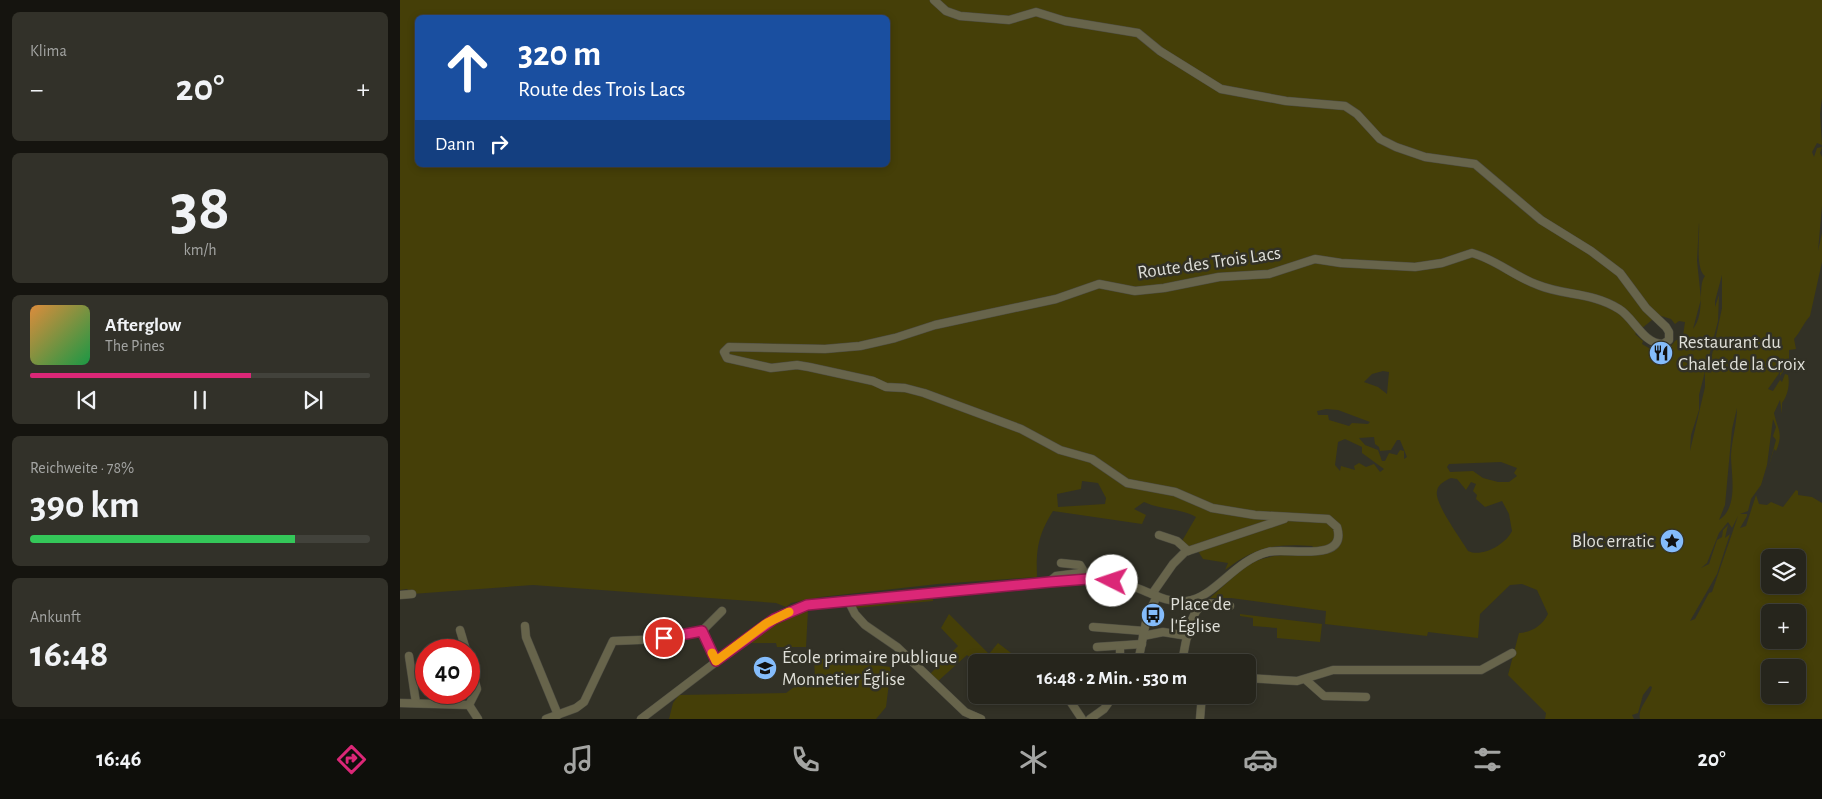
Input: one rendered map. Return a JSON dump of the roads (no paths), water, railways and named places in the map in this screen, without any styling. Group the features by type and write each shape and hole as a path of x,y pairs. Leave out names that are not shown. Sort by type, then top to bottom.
{"street":[{"name":"Route des Trois Lacs","path":"934,0 946,11 960,16 1009,20 1036,12 1065,21 1138,33 1160,51 1179,61 1217,88 1233,93 1286,101 1345,106 1357,114 1380,139 1396,147 1425,157 1475,164 1541,220 1614,267 1646,308 1668,330 1670,336 1667,341 1661,344 1655,342 1640,331 1630,317 1617,308 1585,295 1537,285 1472,253 1442,263 1415,267 1341,264 1315,259 1269,274 1213,278 1164,288 1135,291 1099,284 1056,299 944,322 860,346 825,349 735,346 724,350 728,358 762,366 798,365 924,393 1021,429 1060,450 1092,459 1117,477 1136,486 1175,492 1221,511 1331,520 1338,530 1336,543 1331,548 1322,552 1282,550 1259,555 1239,566 1201,597 1188,601 1177,601 1154,595"},
{"path":"1140,654 1154,595 1173,564 1188,551 1291,516"},
{"path":"1159,535 1177,541 1188,551"},
{"path":"1050,582 1056,576 1080,573 1083,570 1080,565 1061,563"},
{"path":"640,719 774,619 807,605 1088,579 1112,581 1154,595"},
{"path":"400,595 412,594"},
{"path":"848,600 855,614 865,625 897,647 965,712 976,718"},
{"path":"1184,654 1188,636 1199,607 1207,604 1230,606"},
{"path":"546,719 584,702 613,642 664,638 702,631 722,611"},
{"path":"526,626 526,637 558,714"},
{"path":"1092,628 1143,637"},
{"path":"460,630 463,639"},
{"path":"702,631 716,661"},
{"path":"1097,648 1120,646 1143,637 1164,632 1188,636"},
{"path":"1120,646 1120,654"},
{"path":"1256,678 1306,680 1333,670 1481,670 1512,654"},
{"path":"409,656 415,696"},
{"path":"1306,680 1324,696 1366,697"},
{"path":"400,703 415,703"},
{"path":"442,704 469,705 478,719"},
{"path":"1072,704 1082,719"},
{"path":"1090,719 1100,717 1108,704"},
{"path":"1200,719 1201,704"}],"place":[{"name":"Restaurant du Chalet de la Croix","path":"1661,353"},
{"name":"Bloc erratic","path":"1672,541"},
{"name":"Place de l'Église","path":"1153,615"},
{"name":"École primaire publique Monnetier Église","path":"765,668"}]}
